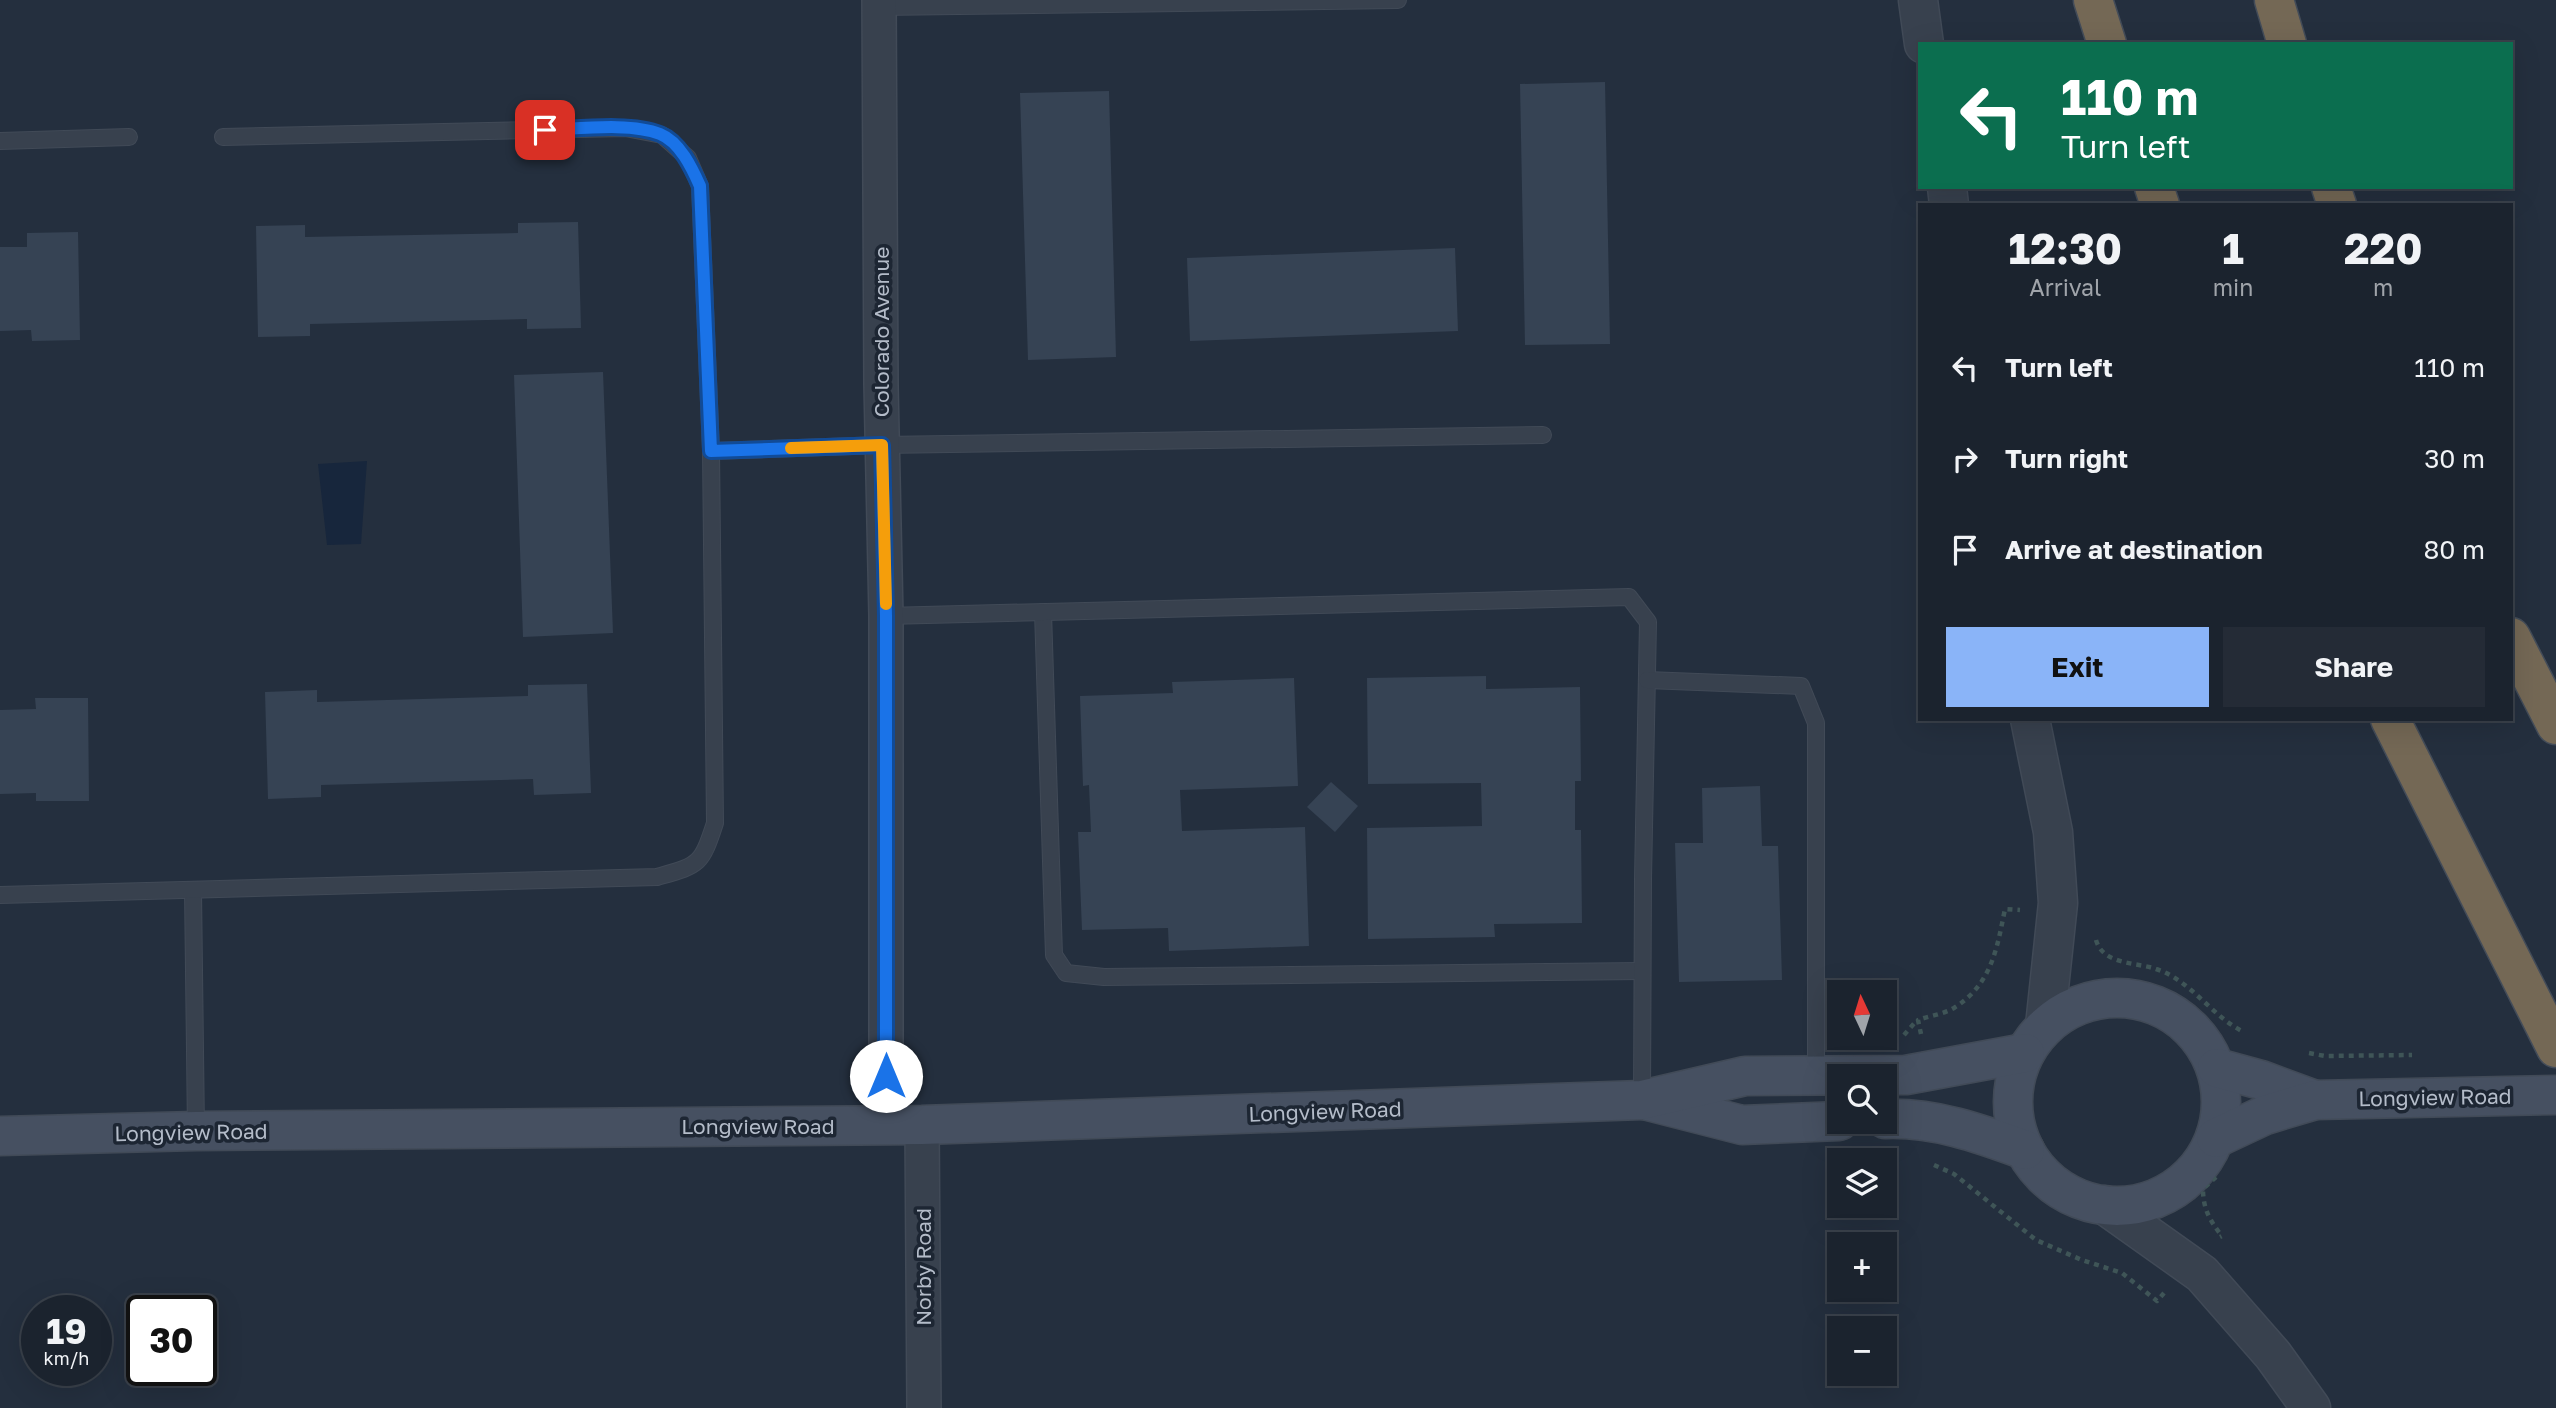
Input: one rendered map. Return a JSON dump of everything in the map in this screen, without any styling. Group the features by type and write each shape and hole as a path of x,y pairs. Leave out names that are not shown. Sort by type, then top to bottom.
{"highway":[{"path":"2093,0 2106,42"},
{"path":"2274,0 2286,42"},
{"path":"2513,641 2556,725"},
{"path":"2391,721 2556,1048"}],"main road":[{"path":"2106,998 2141,1000 2174,1014 2200,1037 2217,1068 2222,1103 2218,1156 2198,1168 2171,1192 2138,1205 2105,1205 2072,1196 2054,1184 2045,1177 2025,1150 2014,1118 2014,1085 2035,1040 2073,1007 2106,998"},
{"name":"Longview Road","path":"0,1136 196,1131 904,1125 1642,1100 1745,1076 1906,1075 2035,1040"},
{"name":"Longview Road","path":"2217,1068 2262,1080 2315,1100"},
{"name":"Longview Road","path":"2218,1156 2265,1115 2315,1100 2556,1095"},
{"name":"Longview Road","path":"1642,1100 1742,1125 1827,1121"},
{"path":"1897,1119 1924,1120 1979,1133 2025,1150"}],"street":[{"path":"1918,0 1924,42"},
{"name":"Colorado Avenue","path":"879,3 882,445 904,1125"},
{"path":"2031,721 2053,832 2056,914 2035,1040"},
{"name":"Norby Road","path":"904,1125 924,1408"},
{"path":"2105,1205 2202,1274 2273,1355 2311,1408"}],"lane":[{"path":"879,3 1398,0"},
{"path":"0,895 657,877 694,866 707,847 715,823 711,451 700,186 688,158 662,135 625,128 223,137"},
{"path":"0,141 129,137"},
{"path":"711,451 882,445 1543,435"},
{"path":"886,616 1629,597 1648,622 1642,1100"},
{"path":"1043,612 1054,955 1066,973 1104,976 1642,971"},
{"path":"1647,680 1801,686 1816,723 1816,1075"},
{"path":"193,890 196,1131"}],"path":[{"path":"1924,1071 1923,1042 1918,1020 1954,1008 1978,986 1995,960 2005,909 2093,917 2096,944 2111,958 2158,969 2199,995 2231,1026 2255,1037"},
{"path":"2302,1052 2325,1056 2408,1055"},
{"path":"1924,1120 1919,1159 1954,1174 2036,1240 2082,1260 2122,1273 2157,1301 2222,1236 2210,1221 2203,1204 2203,1189 2218,1156"}],"water":[{"path":"367,461 361,544 327,545 318,464"}],"building":[{"path":"1605,82 1610,344 1525,345 1520,84"},
{"path":"1109,91 1116,357 1028,360 1020,93"},
{"path":"578,222 581,328 527,329 527,319 310,324 310,336 258,337 256,226 305,225 305,237 518,233 518,223"},
{"path":"78,232 80,340 32,341 31,330 0,331 0,247 27,247 27,233"},
{"path":"1455,248 1458,331 1190,341 1187,258"},
{"path":"603,372 613,633 523,637 514,375"},
{"path":"1486,676 1486,689 1580,687 1581,781 1575,781 1575,830 1581,830 1582,923 1494,924 1495,937 1368,939 1367,828 1482,826 1481,783 1368,784 1367,678"},
{"path":"1294,678 1298,786 1180,790 1182,831 1305,827 1309,946 1169,951 1168,928 1082,930 1078,832 1091,832 1089,785 1083,786 1080,696 1173,693 1172,682"},
{"path":"587,684 591,793 534,795 533,779 321,785 321,797 268,799 265,692 317,690 317,702 528,696 528,685"},
{"path":"35,698 88,698 89,801 36,801 36,793 0,794 0,710 36,709"},
{"path":"1331,782 1358,806 1335,832 1307,807"},
{"path":"1760,786 1762,846 1778,846 1782,980 1679,982 1675,843 1703,843 1702,788"}],"slow traffic":[{"path":"791,448 882,445 886,604"}],"route":[{"path":"545,130 625,128 662,135 688,158 700,186 711,451 882,445 886,616 886,1076"}]}
